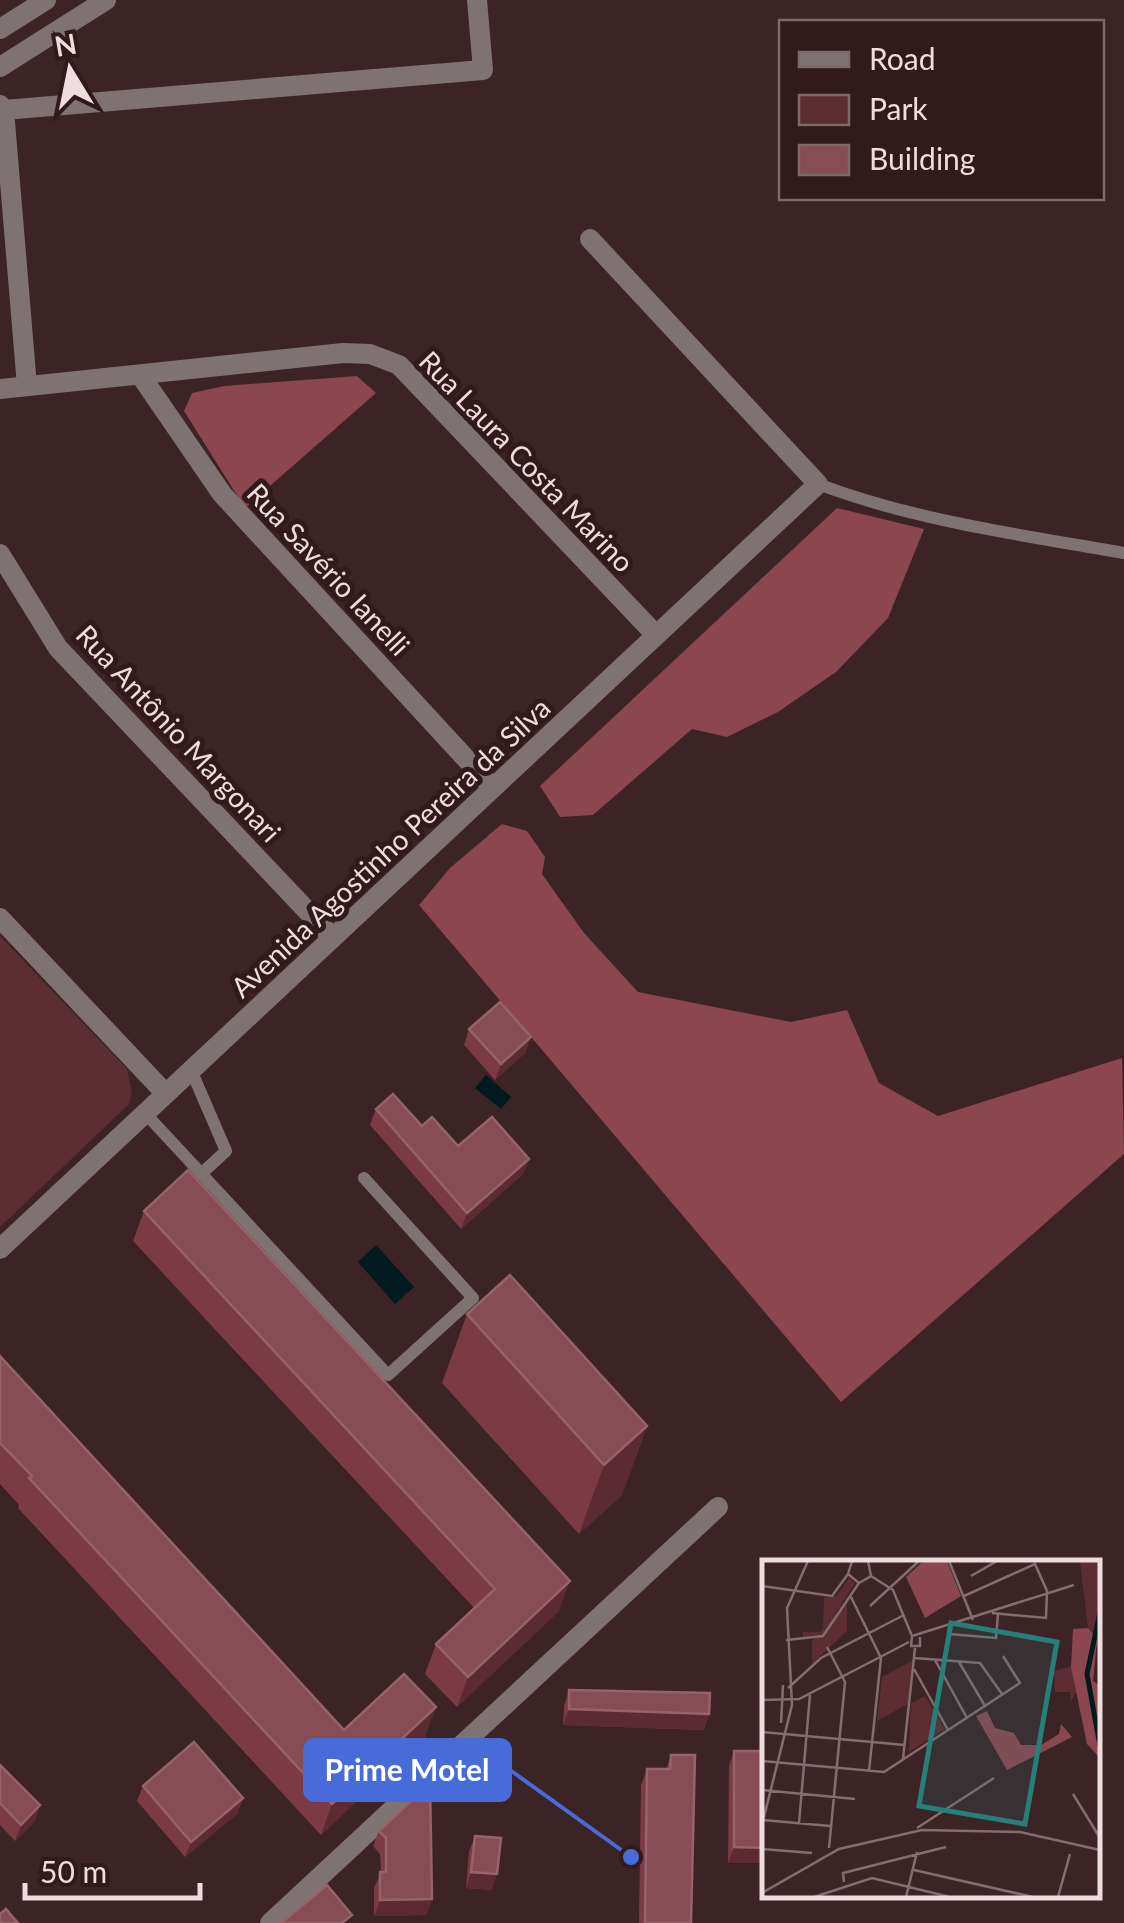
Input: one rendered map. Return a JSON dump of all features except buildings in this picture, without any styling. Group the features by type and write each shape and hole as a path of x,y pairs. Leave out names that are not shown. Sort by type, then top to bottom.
{"street":[{"path":"0,29 46,0"},
{"path":"0,68 106,0"},
{"path":"27,386 2,108 483,70 477,0"},
{"path":"590,238 818,484"},
{"name":"Rua Laura Costa Marino","path":"0,390 343,353 370,354 399,365 656,635"},
{"name":"Rua Savério Ianelli","path":"140,376 222,494 493,788"},
{"name":"Avenida Agostinho Pereira da Silva","path":"0,1249 818,484"},
{"name":"Rua Antônio Margonari","path":"0,554 58,648 333,938"},
{"path":"0,918 166,1094"},
{"path":"270,1923 718,1507"}],"lane":[{"path":"818,484 856,498 954,522 1124,553"},
{"path":"191,1070 226,1151 201,1174"},
{"path":"146,1113 388,1375 473,1298 364,1178"}],"green space":[{"path":"0,936 127,1069 132,1093 128,1105 0,1227"}],"shaded area":[{"path":"357,376 376,393 245,508 184,411 192,393 224,386"},
{"path":"837,508 924,529 888,618 836,672 778,712 727,737 692,729 593,815 560,817 540,786"},
{"path":"502,824 527,831 545,857 542,874 584,933 638,992 791,1022 847,1010 879,1083 938,1116 1122,1058 1124,1154 841,1402 419,905 450,868"}],"water":[{"path":"486,1075 511,1097 501,1109 475,1088"},
{"path":"376,1245 414,1287 395,1304 358,1262"}],"place":[{"name":"Prime Motel","path":"631,1857"}]}
